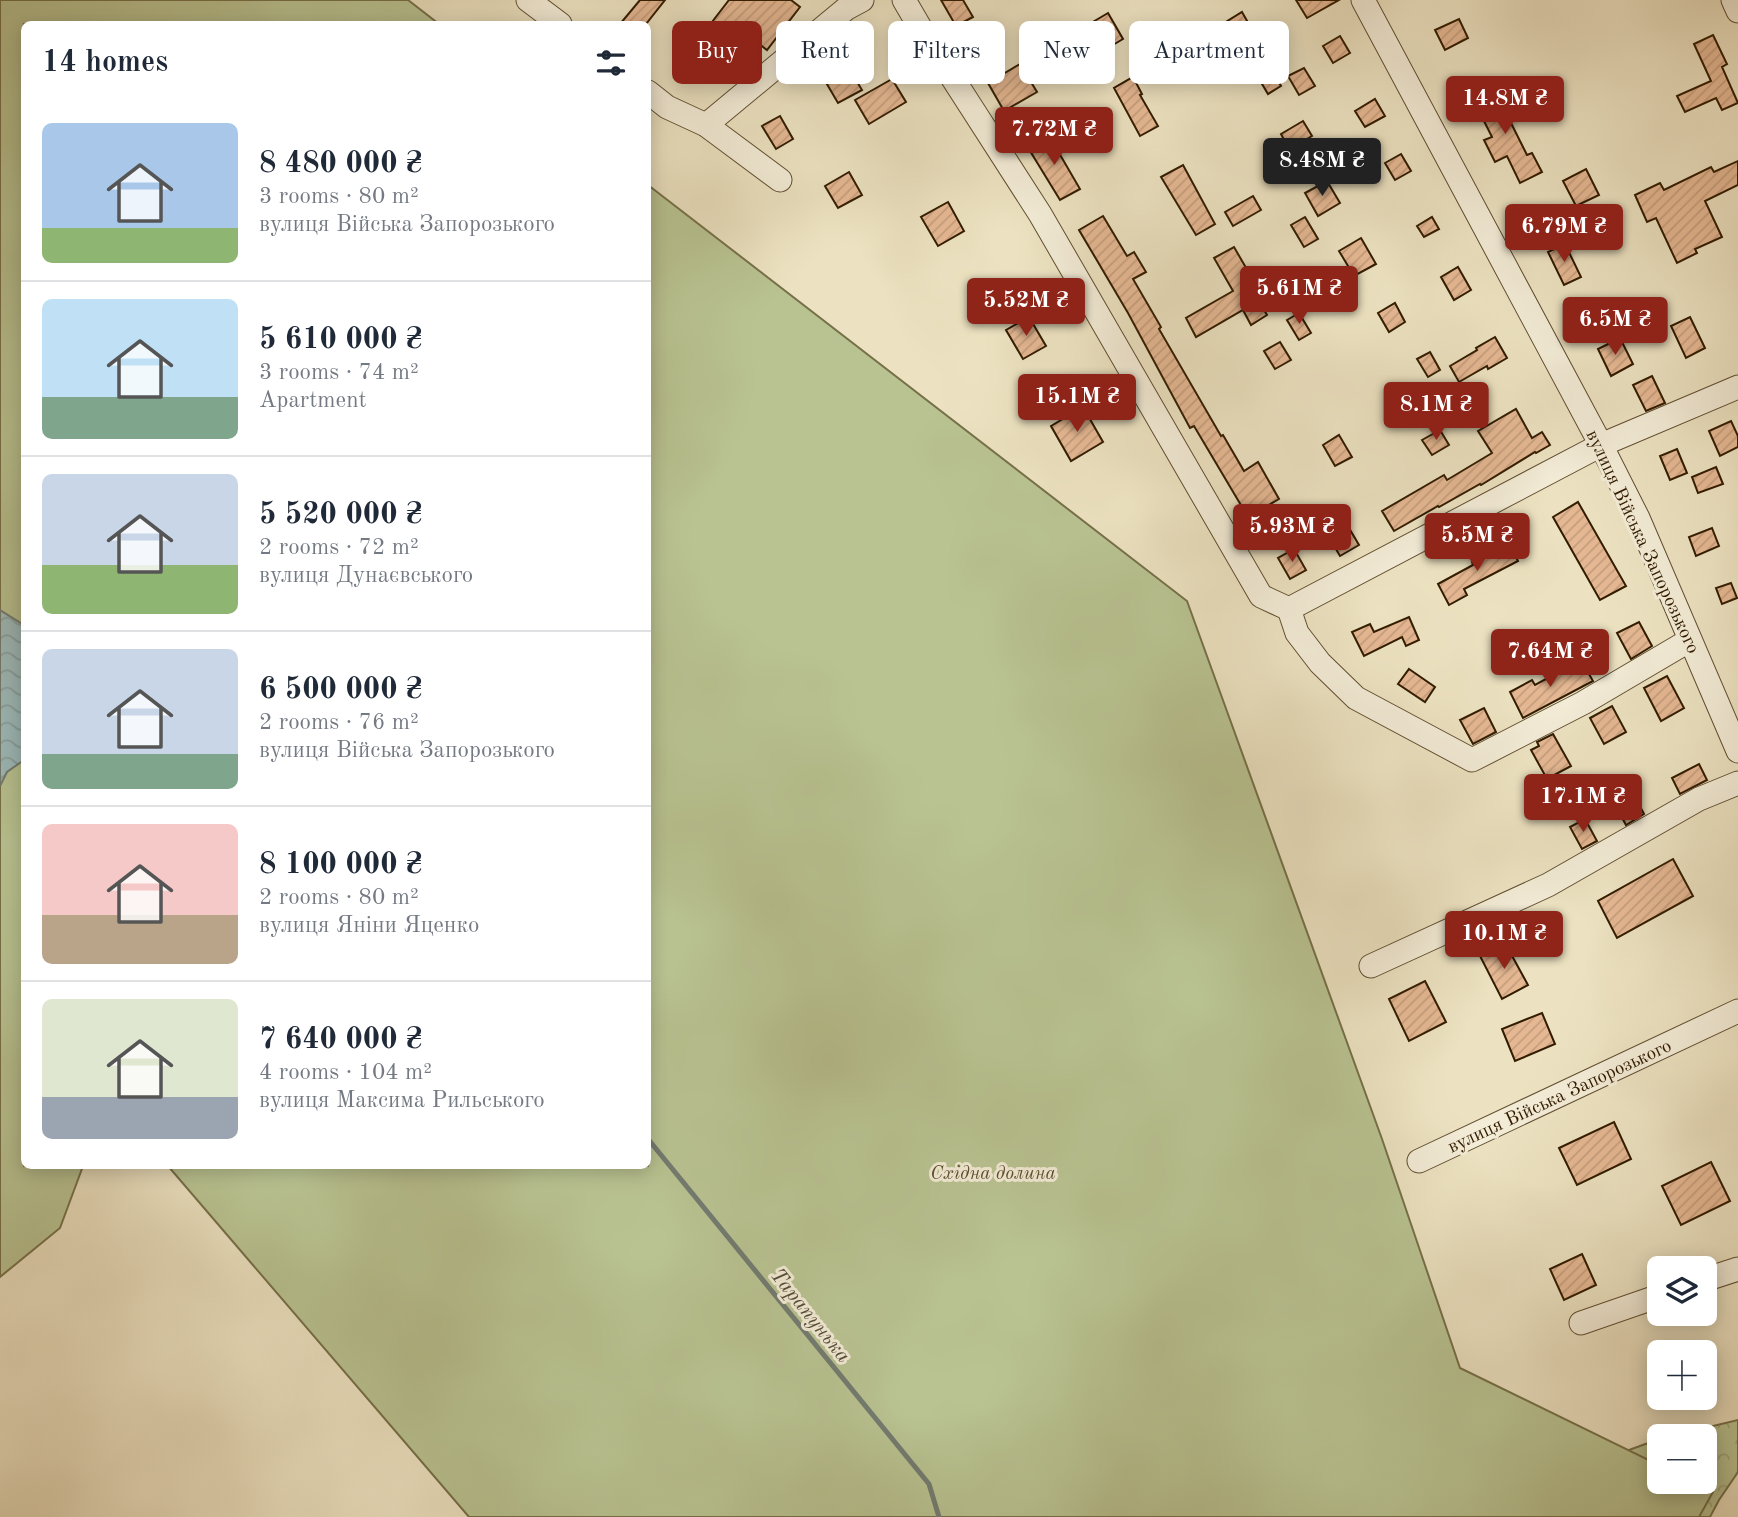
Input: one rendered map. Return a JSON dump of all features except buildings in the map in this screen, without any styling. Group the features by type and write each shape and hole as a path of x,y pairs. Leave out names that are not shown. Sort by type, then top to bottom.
{"street":[{"path":"528,0 556,21"},
{"path":"904,0 1040,214 1261,596 1289,609 1297,633 1320,663 1356,698 1472,760 1583,703 1690,640"},
{"name":"вулиця Війська Запорозького","path":"1363,0 1638,518 1738,751"},
{"path":"1733,0 1738,11"},
{"path":"706,125 849,3"},
{"path":"651,94 667,107 706,125 780,180"},
{"path":"1289,609 1601,446 1738,387"},
{"path":"1371,966 1548,884 1699,799 1738,783"},
{"name":"вулиця Війська Запорозького","path":"1419,1161 1738,1011"},
{"path":"1717,1276 1738,1269"},
{"path":"1581,1323 1647,1300"}],"green space":[{"path":"0,0 408,0 435,21 21,21 21,1169 82,1169 60,1228 0,1277"},
{"name":"Східна долина","path":"651,187 1187,601 1382,1139 1460,1368 1647,1459 1647,1494 1712,1494 1699,1517 469,1517 171,1169 651,1169"},
{"path":"1738,1420 1738,1472 1710,1517 1496,1517 1493,1500 1647,1443 1647,1494 1717,1494 1717,1425"}],"water":[{"path":"0,610 21,623 21,762 7,772 0,786"}],"waterway":[{"name":"Тарапунька","path":"651,1143 929,1484 939,1517"}]}
